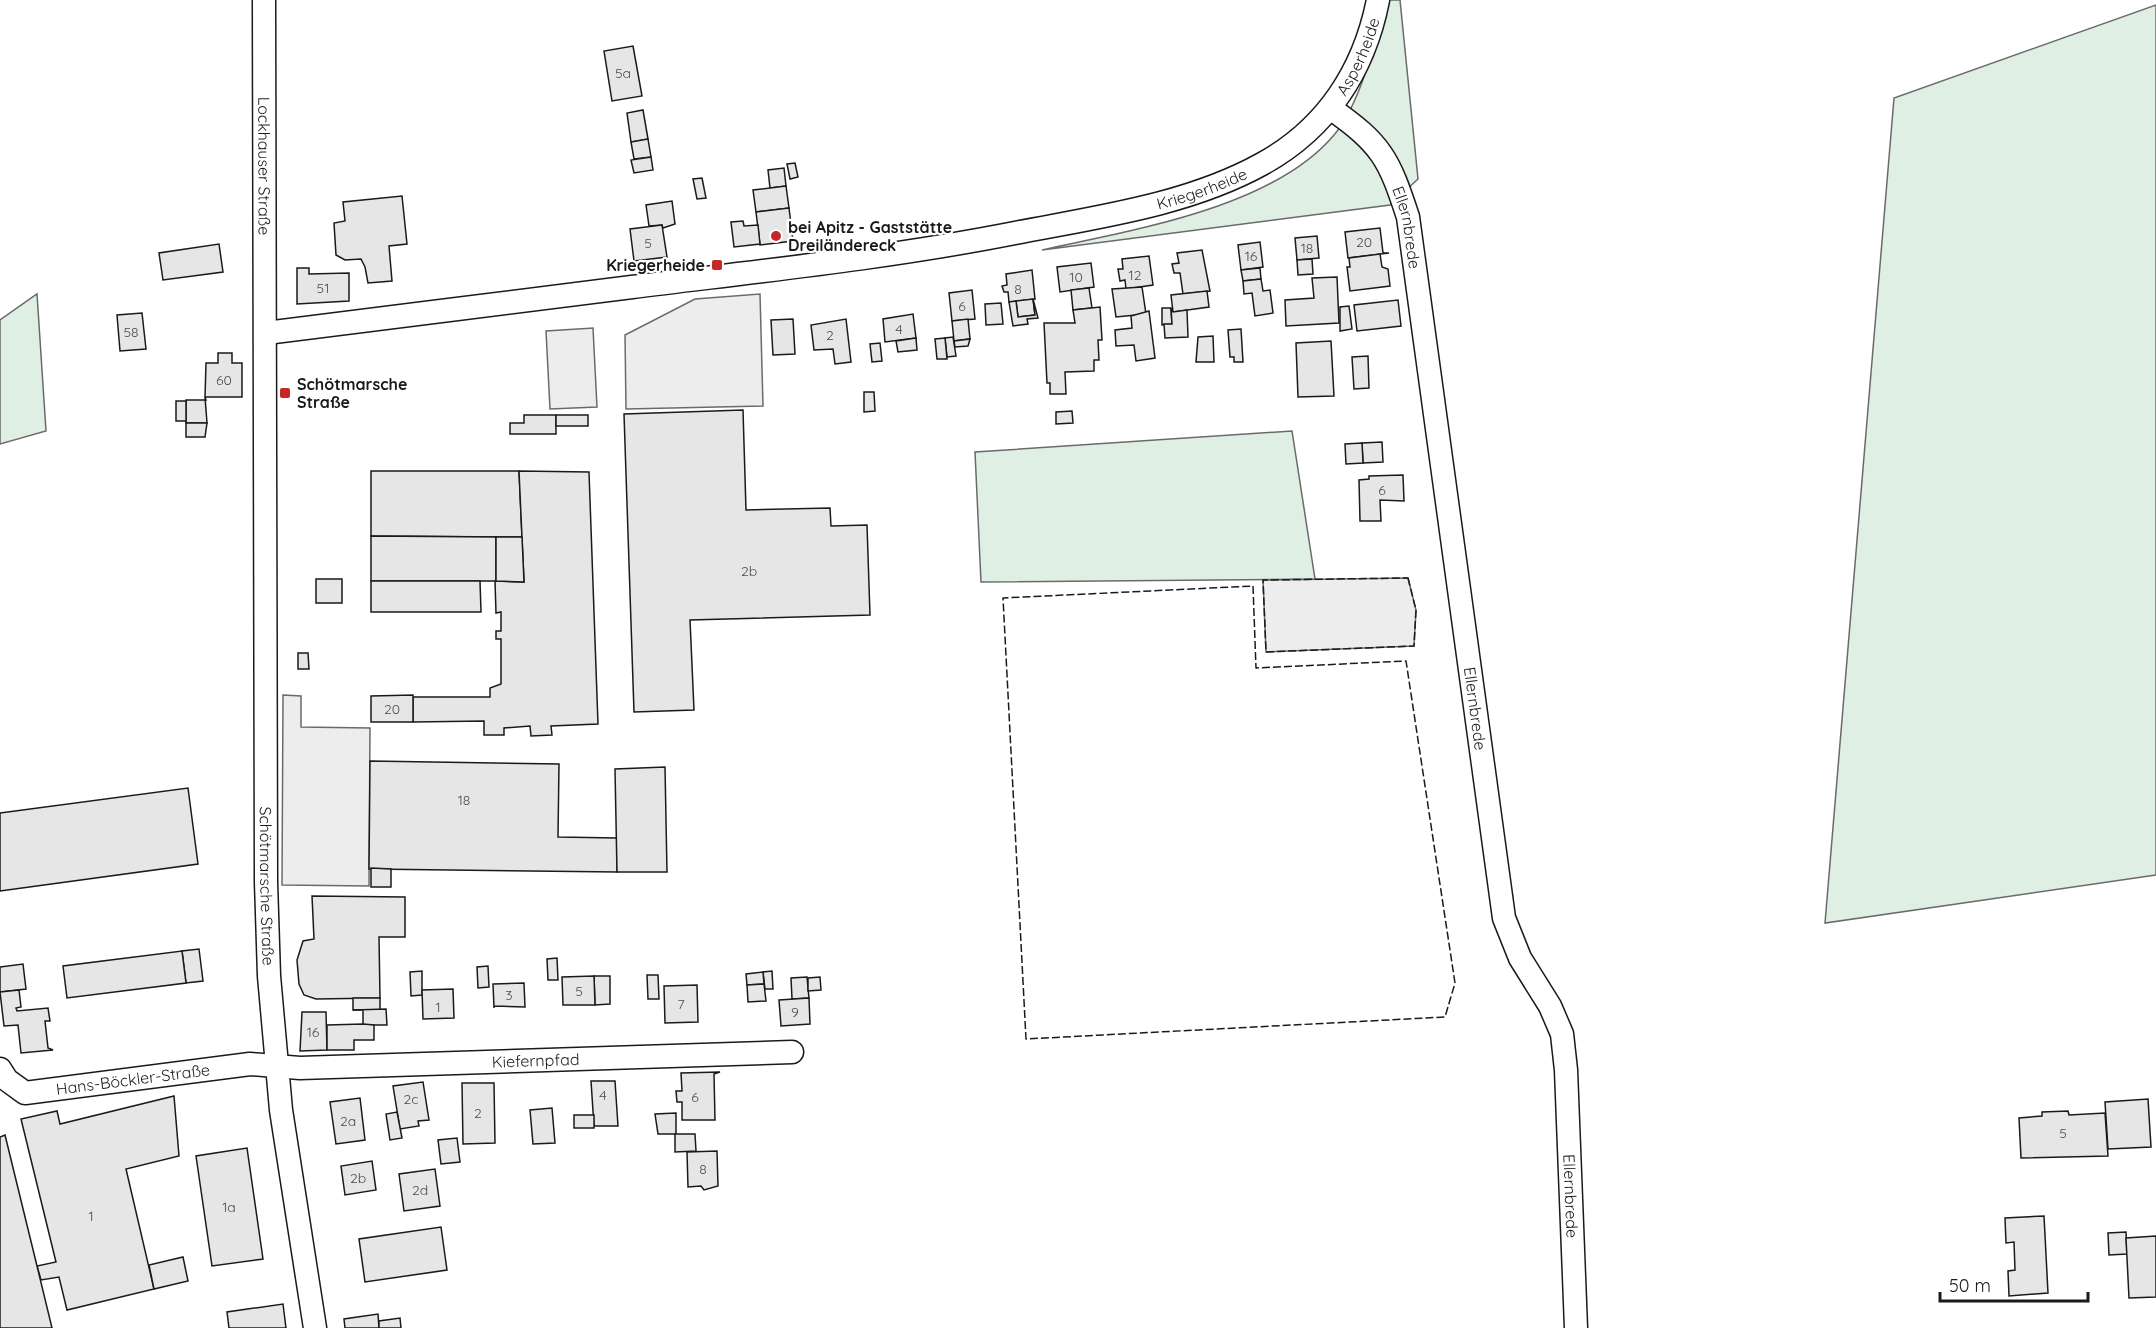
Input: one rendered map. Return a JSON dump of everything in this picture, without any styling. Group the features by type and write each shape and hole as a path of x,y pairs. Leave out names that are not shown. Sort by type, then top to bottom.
{"street":[{"name":"Lockhauser Straße","path":"264,0 267,333"},
{"name":"Asperheide","path":"1330,108 1349,83 1375,20 1378,0"},
{"name":"Kriegerheide","path":"267,333 924,251 1107,215 1212,186 1239,175 1293,144 1310,131 1330,108"},
{"name":"Ellernbrede","path":"1330,108 1361,131 1381,150 1396,178 1408,218 1504,918 1520,958 1550,1006 1562,1034 1566,1070 1576,1328"},
{"name":"Schötmarsche Straße","path":"267,333 266,882 269,976 281,1110 315,1328"},
{"name":"Kiefernpfad","path":"277,1065 300,1068 792,1052"},
{"name":"Hans-Böckler-Straße","path":"0,1070 7,1080 26,1093 250,1064 277,1065"}],"green space":[{"path":"1388,0 1400,0 1418,179 1390,205 1042,250 1117,234 1199,212 1239,198 1275,181 1308,160 1334,135 1352,106 1360,89"},
{"path":"2156,5 2156,875 1825,923 1894,98"},
{"path":"37,294 46,431 0,444 0,320"},
{"path":"1292,431 1315,579 981,582 975,452"}],"shaded area":[{"path":"760,294 763,406 626,409 625,335 695,299"},
{"path":"593,328 597,407 550,409 546,331"},
{"path":"1408,578 1416,610 1414,646 1266,652 1263,580"},
{"path":"283,695 301,696 301,727 370,728 369,886 282,885"}],"building":[{"path":"633,46 642,96 612,101 604,51"},
{"path":"643,110 648,139 631,142 627,113"},
{"path":"648,139 651,157 634,159 631,142"},
{"path":"651,157 653,170 634,173 631,160"},
{"path":"795,163 798,177 790,179 787,164"},
{"path":"784,168 786,186 770,188 768,170"},
{"path":"702,178 706,198 697,199 693,179"},
{"path":"786,186 789,208 756,212 753,190"},
{"path":"402,196 407,244 389,246 392,281 368,283 361,259 345,260 336,255 334,223 345,221 343,202"},
{"path":"672,201 675,224 663,228 662,225 649,226 646,205"},
{"path":"789,208 793,241 760,245 756,212"},
{"path":"743,221 744,226 758,225 760,244 734,247 731,222"},
{"path":"662,225 667,257 634,261 630,229"},
{"path":"1380,228 1383,253 1389,253 1348,258 1345,232"},
{"path":"1317,236 1319,258 1297,260 1295,238"},
{"path":"1260,242 1263,267 1241,270 1238,245"},
{"path":"219,244 223,272 163,280 159,253"},
{"path":"1202,250 1210,291 1183,294 1180,273 1174,273 1172,264 1179,263 1177,253"},
{"path":"1380,254 1382,267 1388,269 1390,286 1350,291 1347,267 1350,267 1349,258"},
{"path":"1149,256 1153,285 1126,289 1125,280 1120,281 1118,269 1123,269 1122,259"},
{"path":"1312,259 1313,274 1298,275 1297,260"},
{"path":"1091,263 1094,287 1060,292 1057,267"},
{"path":"297,268 309,268 309,274 349,273 349,301 297,304"},
{"path":"1260,268 1261,279 1243,281 1241,270"},
{"path":"1032,270 1035,299 1009,302 1008,292 1004,292 1002,286 1007,285 1006,274"},
{"path":"1337,277 1339,323 1286,326 1285,300 1314,298 1312,278"},
{"path":"1261,279 1263,291 1270,290 1273,313 1255,316 1252,293 1244,294 1243,281"},
{"path":"1142,287 1146,314 1116,317 1112,289"},
{"path":"1089,288 1092,308 1073,310 1071,290"},
{"path":"972,290 975,319 952,321 949,293"},
{"path":"1207,291 1209,307 1173,312 1171,295"},
{"path":"1033,299 1035,315 1018,317 1016,301"},
{"path":"1033,299 1038,318 1027,319 1028,324 1013,326 1009,302 1016,301 1018,317 1035,315"},
{"path":"1398,300 1401,326 1357,331 1354,305"},
{"path":"1001,303 1003,324 986,325 985,304"},
{"path":"1349,306 1352,329 1340,331 1340,307"},
{"path":"1100,307 1102,340 1098,340 1099,360 1094,360 1094,371 1065,372 1066,394 1050,394 1050,383 1047,383 1044,323 1075,323 1073,310"},
{"path":"1162,308 1171,308 1172,324 1162,325"},
{"path":"1171,308 1173,312 1187,310 1188,337 1165,338 1164,324 1172,324"},
{"path":"1149,311 1155,358 1136,361 1134,345 1116,346 1115,330 1132,328 1131,316"},
{"path":"142,313 146,349 120,351 117,315"},
{"path":"913,314 916,338 885,342 883,319"},
{"path":"793,319 795,354 773,355 771,320"},
{"path":"846,319 851,362 835,364 833,349 814,350 811,325"},
{"path":"968,319 970,339 954,341 952,321"},
{"path":"1241,329 1243,362 1234,362 1234,357 1230,357 1228,330"},
{"path":"1213,336 1214,362 1196,362 1198,337"},
{"path":"953,337 956,356 947,357 945,338"},
{"path":"916,338 917,350 898,352 896,341"},
{"path":"945,338 947,359 937,359 935,339"},
{"path":"970,339 968,346 955,347 954,341"},
{"path":"1331,341 1334,396 1298,397 1296,343"},
{"path":"880,343 882,361 872,362 870,344"},
{"path":"218,353 232,353 232,363 242,363 242,397 205,397 206,363 218,363"},
{"path":"1368,356 1369,388 1354,389 1352,357"},
{"path":"864,392 874,392 875,411 864,412"},
{"path":"186,400 205,400 207,423 186,423"},
{"path":"176,401 186,401 186,421 176,421"},
{"path":"743,410 746,510 830,508 831,526 867,525 870,615 690,620 694,710 634,712 624,414"},
{"path":"1072,411 1073,423 1056,424 1056,412"},
{"path":"524,415 556,415 556,434 510,434 510,423 524,423"},
{"path":"556,415 588,415 588,426 556,426"},
{"path":"186,423 207,423 205,437 186,437"},
{"path":"1382,442 1383,462 1363,463 1362,443"},
{"path":"1362,443 1363,463 1346,464 1345,444"},
{"path":"371,471 519,471 522,537 371,536"},
{"path":"519,471 589,472 598,724 551,726 552,735 531,736 530,726 504,728 504,735 484,735 484,721 413,722 413,697 490,697 490,688 501,684 501,639 496,639 496,631 501,631 501,612 496,613 495,581 524,582"},
{"path":"1403,475 1404,501 1380,500 1381,521 1360,521 1359,480 1369,479 1369,476"},
{"path":"371,536 496,537 496,581 371,581"},
{"path":"496,537 522,537 524,582 496,581"},
{"path":"316,579 342,579 342,603 316,603"},
{"path":"371,581 480,581 481,612 371,612"},
{"path":"298,653 308,653 309,669 298,669"},
{"path":"413,695 413,722 371,722 371,696"},
{"path":"370,761 559,764 558,837 617,838 617,872 369,869"},
{"path":"665,767 667,872 617,872 615,769"},
{"path":"188,788 198,864 0,891 0,813"},
{"path":"371,868 391,869 391,887 371,887"},
{"path":"312,896 405,897 405,937 379,937 380,998 316,999 304,995 299,984 297,960 303,941 314,939"},
{"path":"199,949 203,981 186,983 182,951"},
{"path":"182,951 186,983 67,998 63,966"},
{"path":"557,958 558,980 548,980 547,959"},
{"path":"23,964 26,989 0,992 0,967"},
{"path":"488,966 489,987 478,988 477,967"},
{"path":"422,971 422,995 411,996 410,972"},
{"path":"772,971 773,989 765,989 763,972"},
{"path":"763,972 764,984 747,985 746,974"},
{"path":"647,975 658,975 659,999 648,999"},
{"path":"594,976 610,976 610,1004 595,1005"},
{"path":"594,976 595,1005 563,1005 562,977"},
{"path":"807,977 809,998 792,999 791,978"},
{"path":"820,977 821,990 808,991 808,978"},
{"path":"524,983 525,1007 494,1006 494,1008 493,984"},
{"path":"764,984 766,1001 748,1002 747,985"},
{"path":"697,985 698,1022 665,1023 664,986"},
{"path":"453,989 454,1018 423,1019 422,990"},
{"path":"19,990 21,1007 16,1008 17,1011 48,1008 50,1021 45,1021 48,1048 53,1050 21,1053 18,1025 4,1026 0,992"},
{"path":"353,998 380,998 380,1010 353,1010"},
{"path":"809,998 810,1024 781,1026 779,1000"},
{"path":"386,1009 387,1025 363,1025 363,1010 353,1010"},
{"path":"302,1012 326,1012 327,1050 300,1051"},
{"path":"327,1025 374,1025 374,1040 354,1040 354,1050 327,1050"},
{"path":"720,1072 714,1074 715,1120 682,1120 682,1102 677,1102 676,1091 682,1091 681,1073"},
{"path":"591,1081 615,1081 618,1126 594,1126"},
{"path":"423,1082 429,1120 418,1121 419,1126 400,1129 393,1086"},
{"path":"462,1083 494,1083 495,1143 463,1144"},
{"path":"174,1096 179,1156 126,1169 154,1289 67,1310 59,1277 41,1280 37,1266 56,1262 21,1119 57,1111 60,1124"},
{"path":"360,1098 365,1140 336,1144 330,1102"},
{"path":"2148,1099 2151,1147 2108,1149 2105,1102"},
{"path":"552,1108 555,1143 533,1144 530,1110"},
{"path":"2068,1111 2069,1115 2105,1113 2108,1156 2021,1158 2019,1118 2042,1116 2042,1112"},
{"path":"397,1112 402,1138 390,1140 386,1114"},
{"path":"676,1113 676,1134 658,1134 655,1114"},
{"path":"574,1115 594,1115 594,1128 574,1128"},
{"path":"675,1134 695,1134 696,1151 675,1152"},
{"path":"5,1135 52,1328 0,1328 0,1137"},
{"path":"457,1138 460,1162 441,1164 438,1140"},
{"path":"247,1148 263,1259 212,1266 196,1156"},
{"path":"717,1151 718,1186 704,1190 701,1186 688,1187 687,1152"},
{"path":"372,1161 376,1190 345,1195 341,1166"},
{"path":"435,1169 440,1206 404,1211 399,1174"},
{"path":"2044,1216 2048,1293 2009,1296 2008,1271 2015,1270 2014,1242 2006,1243 2005,1218"},
{"path":"441,1227 447,1270 365,1282 359,1239"},
{"path":"2126,1232 2127,1254 2109,1255 2108,1233"},
{"path":"2156,1236 2156,1297 2129,1298 2126,1238"},
{"path":"183,1257 188,1281 154,1289 149,1265"},
{"path":"283,1304 286,1328 229,1328 227,1312"},
{"path":"378,1314 379,1328 345,1328 344,1319"},
{"path":"400,1318 401,1328 379,1328 379,1321"}],"fence":[{"path":"1408,578 1416,610 1414,646 1266,652 1263,580 1408,578"},
{"path":"1253,586 1256,668 1406,661 1455,983 1445,1017 1026,1039 1003,598 1253,586"}],"place":[{"name":"bei Apitz - Gaststätte Dreiländereck","path":"776,236"},
{"name":"Kriegerheide","path":"717,265"},
{"name":"Schötmarsche Straße","path":"285,393"}]}
